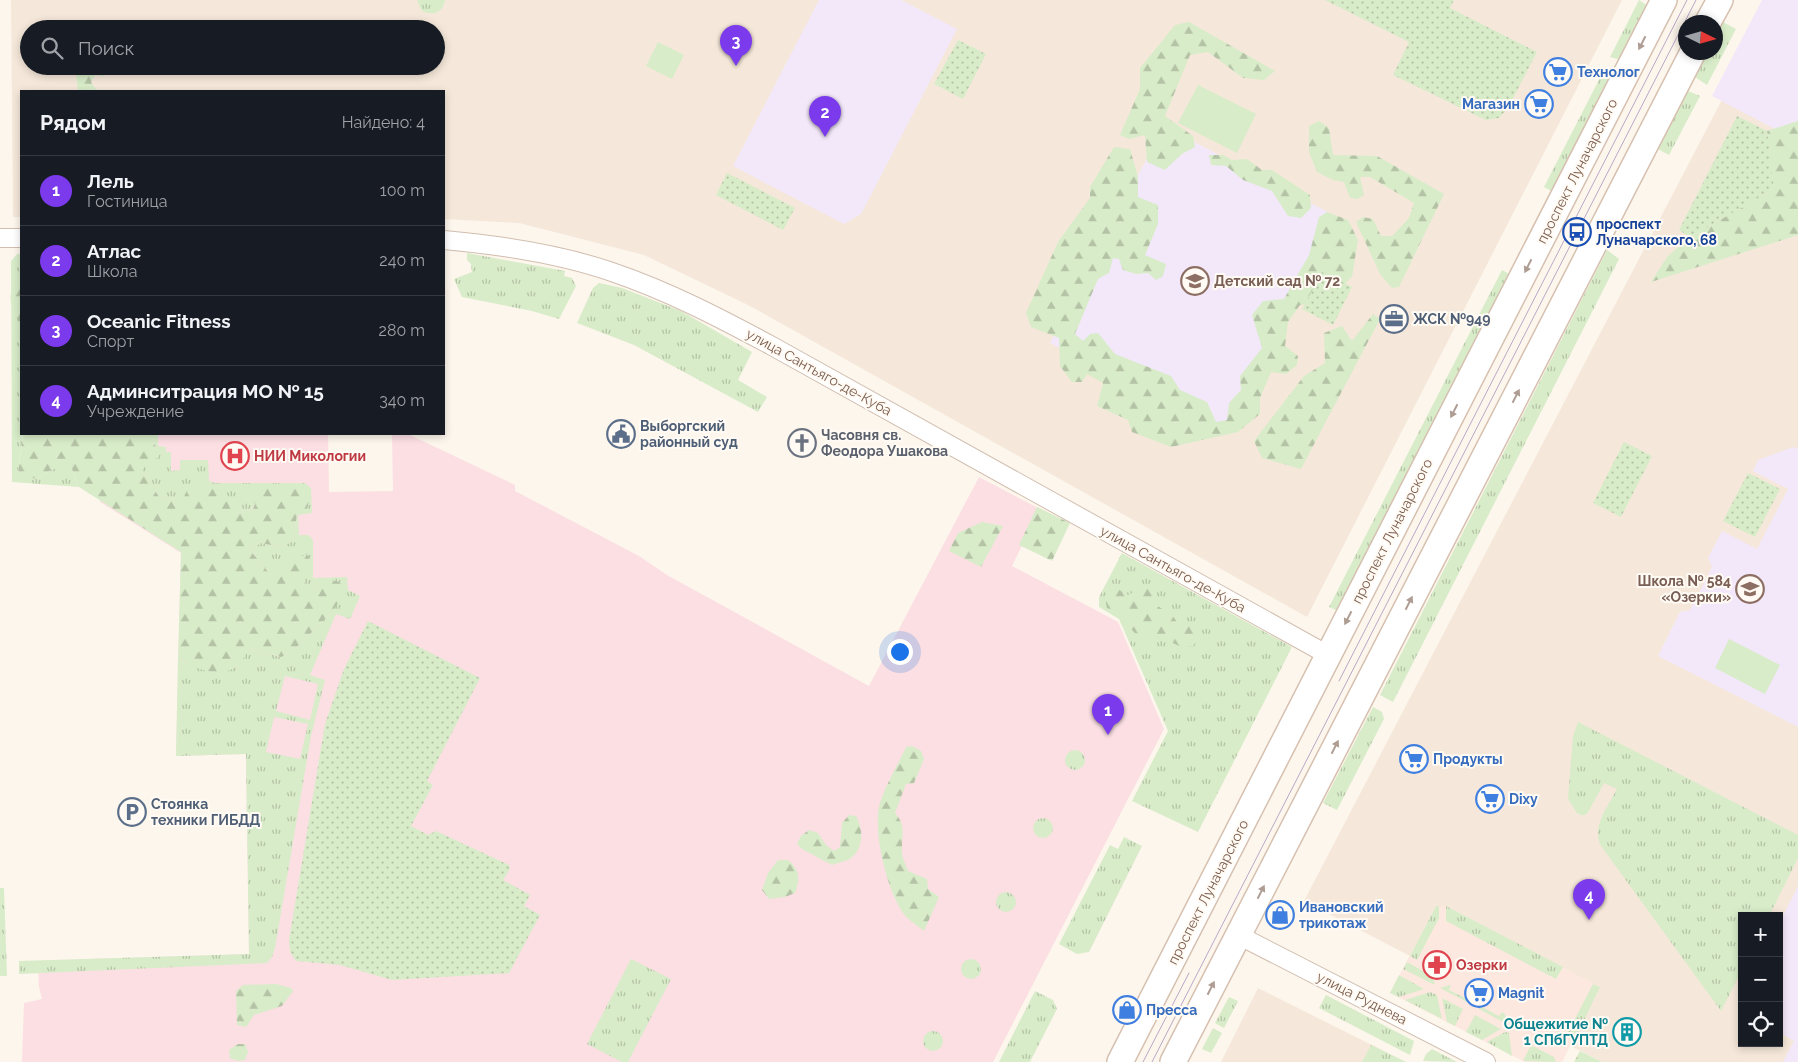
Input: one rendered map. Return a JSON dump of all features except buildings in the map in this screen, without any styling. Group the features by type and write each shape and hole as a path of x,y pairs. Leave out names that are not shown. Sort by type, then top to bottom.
{"main road":[{"name":"проспект Луначарского","path":"1120,1062 1664,0"},
{"path":"1712,15 1720,0"},
{"path":"1173,1062 1688,60"}],"street":[{"path":"0,238 20,238"},
{"name":"улица Сантьяго-де-Куба","path":"445,240 571,260 611,272 700,308 788,354 1328,655"},
{"name":"улица Руднева","path":"1238,935 1486,1062"}],"shaded area":[{"path":"11,0 1622,0 1307,617 750,306 644,255 519,223 445,219 445,90 20,90 20,217 13,217"},
{"path":"819,0 901,0 957,29 861,214 844,224 733,166"},
{"path":"1762,0 1798,0 1798,121 1775,129 1712,96"},
{"path":"1774,0 1798,0 1798,1062 1602,1062 1571,1046 1599,987 1436,906 1410,956 1304,901"},
{"name":"Детский сад № 72","path":"1164,126 1339,218 1227,433 1050,343"},
{"path":"100,435 328,435 329,492 393,491 392,435 410,435 515,485 515,491 639,556 667,575 869,686 979,477 1040,509 1012,566 1118,622 1164,729 993,1062 22,1062 24,1003 42,999 39,987 38,961 249,954 246,754 176,756 181,553 100,502"},
{"name":"Школа № 584 «Озерки»","path":"1793,447 1798,449 1798,727 1658,656 1680,612 1690,610 1712,567 1708,558 1722,531 1757,549 1788,489 1753,471 1758,460"},
{"path":"1798,886 1798,1062 1783,1062 1794,1041 1783,1034 1783,916"},
{"path":"1436,906 1446,906 1600,987 1562,1062 1525,1062 1390,993"},
{"path":"1258,988 1406,1062 1221,1062"}],"green space":[{"path":"417,0 445,0 439,11 429,13 421,10"},
{"path":"1325,0 1454,0 1450,8 1537,52 1508,108 1499,118 1486,120 1393,75 1409,42"},
{"path":"1639,0 1648,6 1621,60 1610,57"},
{"path":"1189,22 1275,71 1264,80 1243,78 1208,52 1190,55 1165,116 1193,136 1195,147 1182,154 1165,170 1147,162 1145,135 1129,139 1120,135 1140,89 1140,68 1175,25"},
{"path":"1723,22 1736,29 1723,54"},
{"path":"958,40 986,54 963,99 934,84"},
{"path":"658,42 684,55 672,79 646,66"},
{"path":"1704,60 1720,60 1707,85 1695,77"},
{"path":"1605,68 1614,74 1553,192 1544,187"},
{"path":"76,75 95,75 91,82 96,90 78,90"},
{"path":"1198,85 1256,114 1237,153 1178,123"},
{"path":"1688,91 1700,96 1669,155 1658,149"},
{"path":"1737,116 1767,131 1774,189 1690,237 1679,230"},
{"path":"1319,121 1329,128 1333,155 1377,156 1444,194 1399,287 1392,288 1380,274 1356,222 1363,217 1373,219 1381,236 1392,236 1409,218 1414,203 1370,177 1360,177 1364,195 1357,199 1350,198 1344,182 1333,180 1317,172 1309,152 1309,126"},
{"path":"1798,121 1798,235 1651,282 1667,257 1690,237 1774,189 1767,131"},
{"path":"1114,147 1130,149 1138,177 1138,197 1158,205 1158,224 1145,255 1166,264 1163,276 1156,280 1148,273 1136,274 1123,270 1119,259 1113,258 1109,273 1098,279 1075,334 1083,341 1090,334 1098,333 1115,354 1171,376 1180,390 1207,402 1216,422 1227,420 1229,403 1241,390 1240,376 1262,348 1252,315 1263,301 1284,299 1309,255 1319,217 1327,212 1348,220 1358,240 1352,277 1326,301 1300,305 1288,322 1285,346 1298,356 1297,365 1286,374 1271,372 1260,398 1260,414 1238,432 1171,447 1132,432 1128,420 1097,406 1103,383 1087,374 1082,382 1072,382 1060,366 1059,338 1031,327 1026,313 1058,242 1090,198 1090,187"},
{"path":"1209,155 1223,155 1232,160 1247,159 1262,170 1272,170 1310,195 1311,208 1301,218 1288,216 1272,191 1243,180 1226,166 1211,165"},
{"path":"727,173 795,208 783,230 716,195"},
{"path":"1607,250 1619,259 1393,702 1380,695"},
{"path":"467,253 565,271 564,276 572,278 576,286 559,319 532,311 462,297 454,279 472,272 471,264 467,260"},
{"path":"17,254 20,254 20,435 23,435 18,473 36,479 53,469 72,469 79,487 12,482 11,261"},
{"path":"1502,270 1511,275 1338,611 1329,607"},
{"path":"1322,272 1352,287 1333,325 1302,309"},
{"path":"599,283 622,288 681,311 752,352 738,380 767,397 758,412 634,345 577,323 593,288"},
{"path":"20,284 20,322 11,302 12,291"},
{"path":"1373,314 1380,319 1301,469 1262,458 1254,441 1304,376 1325,363 1324,333 1342,326 1352,341"},
{"path":"23,435 146,435 159,449 159,457 142,465 142,471 159,497 183,499 188,488 209,486 227,495 230,508 241,511 253,509 255,504 248,493 258,485 299,486 309,494 308,507 297,514 293,541 281,547 261,543 249,549 269,573 306,554 310,557 302,571 304,583 321,588 331,580 343,583 343,596 332,612 293,651 281,657 250,648 239,663 229,670 214,672 198,668 178,658 181,552 79,487 72,469 53,469 36,479 18,474"},
{"path":"146,435 158,435 158,446 166,447 166,452 171,452 171,471 180,470 180,460 208,460 209,481 215,483 305,483 311,488 312,513 298,515 299,535 309,535 313,540 313,578 347,577 348,590 360,596 350,619 336,614 310,675 325,680 311,736 275,948 272,957 267,963 19,974 19,961 249,954 246,754 176,756 178,658 185,663 235,668 250,648 280,657 293,651 332,612 321,588 304,583 301,571 310,557 269,573 249,549 261,543 281,547 293,541 297,514 255,504 252,509 241,511 183,499 159,497 142,471 142,465 159,449","holes":["285,676 318,684 310,720 276,711","274,717 308,724 300,759 266,752"]},
{"path":"1624,442 1652,456 1621,517 1593,503"},
{"path":"1748,473 1780,489 1755,537 1723,521"},
{"path":"1037,507 1070,523 1052,561 1019,545"},
{"path":"982,522 1003,526 981,567 949,551 958,533"},
{"path":"1122,553 1292,647 1198,832 1132,801 1168,731 1119,619 1099,607 1099,597"},
{"path":"1145,587 1154,591 1156,605 1172,615 1177,622 1196,627 1200,636 1193,646 1179,646 1165,639 1135,633 1126,624 1122,615 1107,608 1105,598 1110,590 1116,588 1128,595"},
{"path":"368,621 480,678 427,781 433,785 411,826 428,835 436,831 509,865 510,869 503,880 530,895 524,906 540,915 509,973 392,980 340,965 296,961 290,952 289,940 325,724 344,669"},
{"path":"1729,639 1780,665 1765,694 1715,668"},
{"path":"1373,707 1382,712 1384,719 1337,810 1323,803"},
{"path":"1578,722 1798,835 1798,858 1771,912 1738,912 1738,978 1721,1011 1601,846 1598,839 1599,824 1617,789 1604,783 1585,815 1577,813 1568,799 1573,736"},
{"path":"912,746 921,751 924,759 914,783 906,784 895,813 901,822 903,831 902,854 908,871 927,879 928,889 939,897 924,931 905,916 897,903 882,860 878,829 880,803 906,747"},
{"path":"1075,750 1082,753 1085,760 1082,767 1075,770 1068,767 1065,760 1068,753"},
{"path":"849,815 856,816 859,822 861,840 857,851 848,860 832,865 802,849 797,844 801,836 809,830 818,833 826,845 834,851 840,847 842,823"},
{"path":"1043,818 1050,821 1053,828 1050,835 1043,838 1036,835 1033,828 1036,821"},
{"path":"1124,837 1142,846 1089,952 1077,954 1059,944 1110,845 1118,849"},
{"path":"778,860 788,860 795,867 798,883 795,893 785,897 769,899 762,890 768,873"},
{"path":"0,888 4,888 7,976 0,976"},
{"path":"1006,892 1013,895 1016,902 1013,909 1006,912 999,909 996,902 999,895"},
{"path":"1436,906 1439,906 1439,918 1417,960 1410,956"},
{"path":"1446,906 1563,967 1556,979 1446,921"},
{"path":"631,959 671,979 628,1062 622,1062 587,1044"},
{"path":"971,959 978,962 981,969 978,976 971,979 964,976 961,969 964,962"},
{"path":"1407,962 1432,976 1435,985 1403,969"},
{"path":"1399,975 1424,989 1399,997 1390,993"},
{"path":"276,984 291,988 293,991 282,1006 254,1015 246,1027 237,1025 236,991 243,985"},
{"path":"1593,984 1600,987 1575,1039 1567,1034"},
{"path":"1451,985 1449,990 1469,1000 1467,1002 1440,988"},
{"path":"1035,991 1053,1000 1057,1009 1030,1062 999,1062"},
{"path":"1430,992 1437,995 1442,1019 1405,1000"},
{"path":"1326,995 1414,1041 1410,1055 1319,1008"},
{"path":"1229,997 1238,1001 1224,1028 1215,1023"},
{"path":"1442,998 1463,1009 1455,1026 1447,1022"},
{"path":"1480,1006 1499,1016 1502,1012 1505,1014 1507,1024 1479,1009"},
{"path":"1475,1015 1501,1029 1482,1040 1466,1032"},
{"path":"1213,1028 1222,1033 1211,1053 1202,1049"},
{"path":"933,1031 940,1034 943,1041 940,1048 933,1051 926,1048 923,1041 926,1034"},
{"path":"1505,1032 1509,1033 1512,1056 1487,1042"},
{"path":"238,1044 245,1044 248,1052 245,1060 238,1061 230,1058 229,1050"},
{"path":"1371,1045 1406,1062 1362,1062"},
{"path":"1531,1045 1554,1057 1556,1062 1523,1061"},
{"path":"1432,1049 1457,1062 1423,1061 1426,1054"},
{"path":"1580,1051 1602,1062 1574,1062"}],"tram line":[{"path":"1339,681 1687,0"},
{"path":"1152,1062 1696,0"},
{"path":"1143,1062 1189,973"}],"place":[{"name":"Oceanic Fitness","path":"736,66"},
{"name":"Технолог","path":"1558,72"},
{"name":"Магазин","path":"1539,104"},
{"name":"Атлас","path":"825,137"},
{"name":"проспект Луначарского, 68","path":"1577,232"},
{"name":"Детский сад № 72","path":"1195,281"},
{"name":"ЖСК №949","path":"1394,319"},
{"name":"Выборгский районный суд","path":"621,434"},
{"name":"Часовня св. Феодора Ушакова","path":"802,443"},
{"name":"НИИ Микологии","path":"235,456"},
{"name":"Школа № 584 «Озерки»","path":"1750,589"},
{"name":"Лель","path":"1108,735"},
{"name":"Продукты","path":"1414,759"},
{"name":"Dixy","path":"1490,799"},
{"name":"Стоянка техники ГИБДД","path":"132,812"},
{"name":"Ивановский трикотаж","path":"1280,915"},
{"name":"Админситрация МО № 15","path":"1589,920"},
{"name":"Озерки","path":"1437,965"},
{"name":"Magnit","path":"1479,993"},
{"name":"Пресса","path":"1127,1010"},
{"name":"Общежитие № 1 СПбГУПТД","path":"1627,1032"}]}
